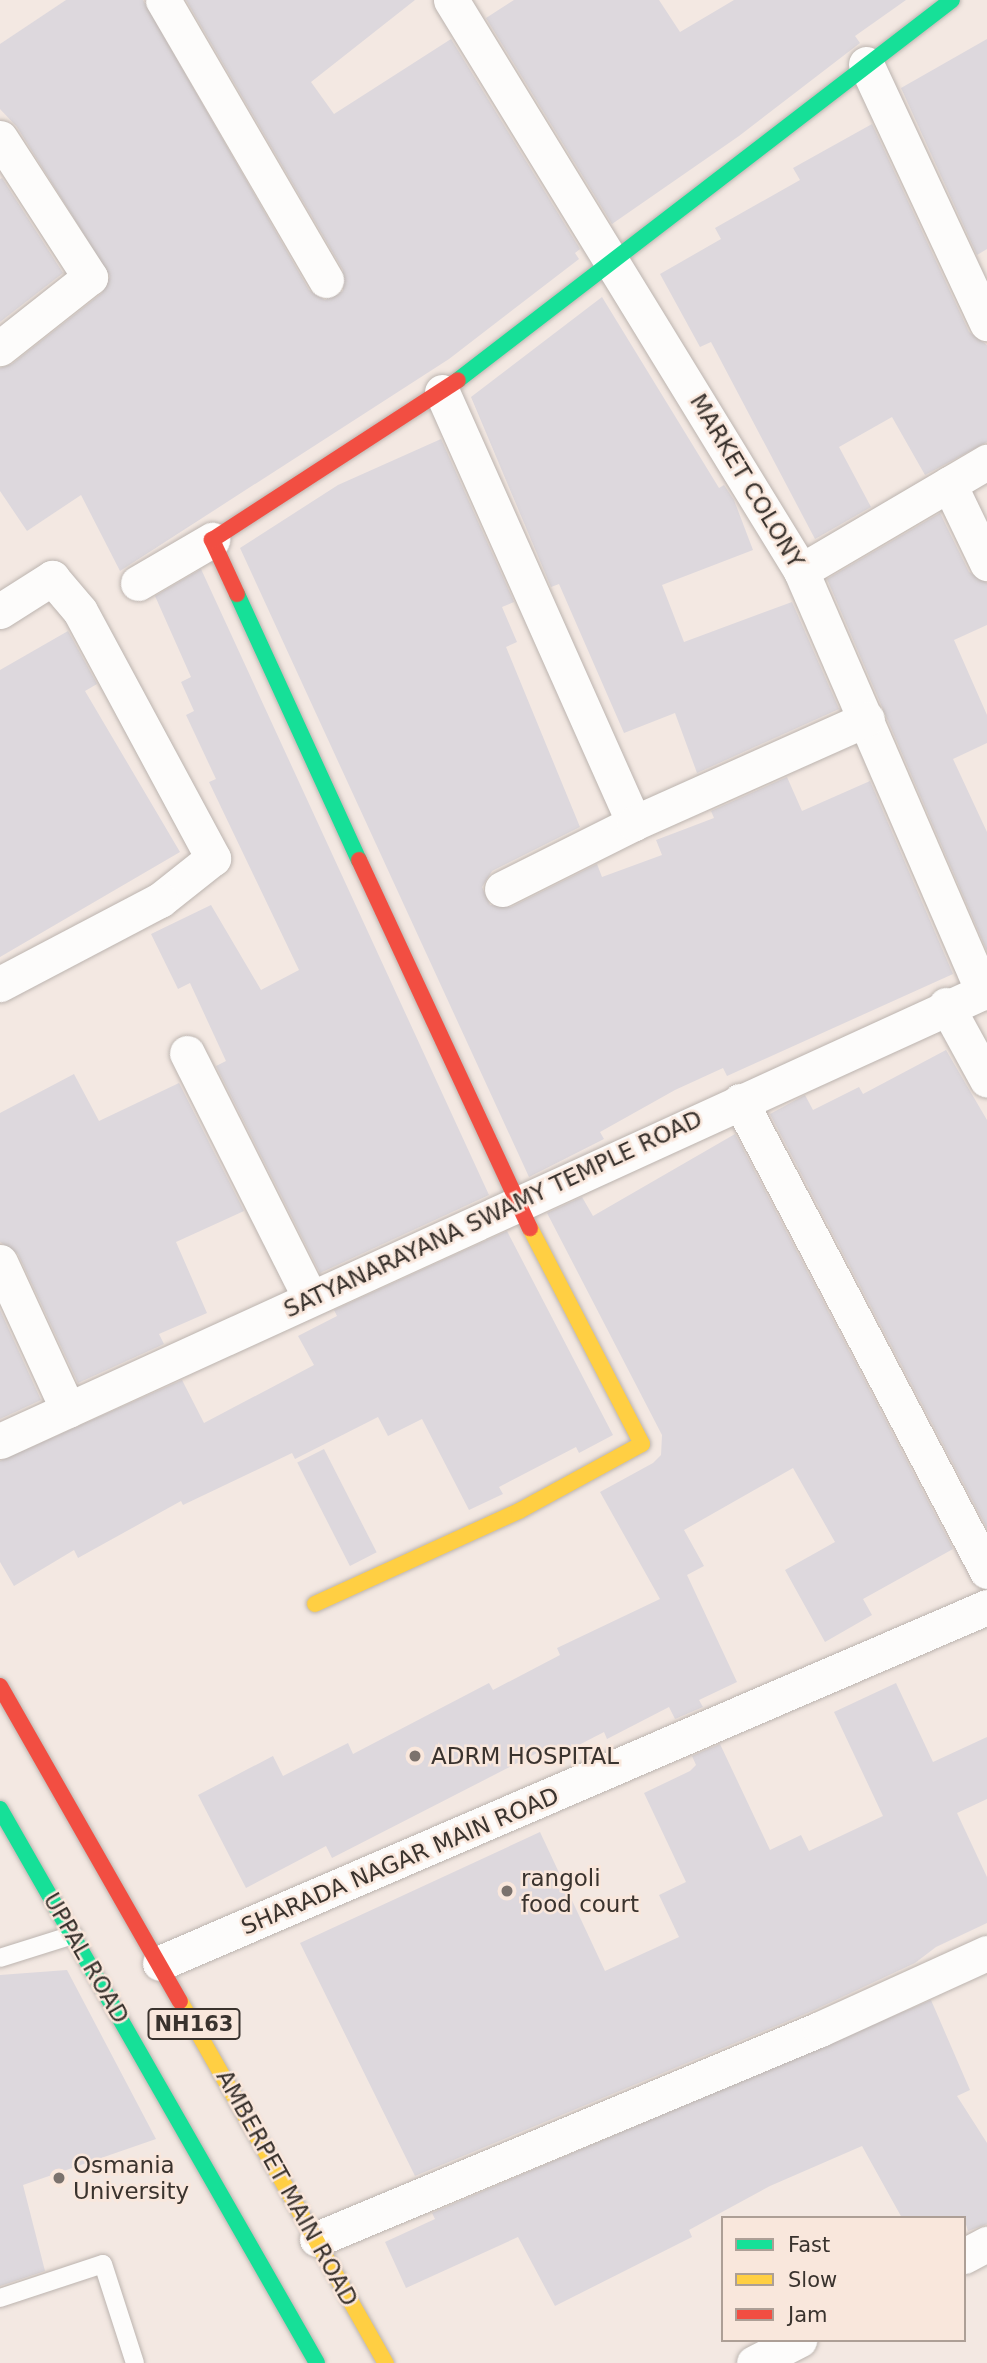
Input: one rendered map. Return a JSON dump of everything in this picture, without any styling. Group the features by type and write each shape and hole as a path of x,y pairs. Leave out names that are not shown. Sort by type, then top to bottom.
{"main road":[{"path":"315,1604 519,1511 642,1444 518,1205 212,540 442,392 615,263 866,64 952,0"},
{"name":"AMBERPET MAIN ROAD","path":"0,1686 386,2363"},
{"name":"UPPAL ROAD","path":"0,1808 317,2363"}],"street":[{"path":"163,0 326,280"},
{"name":"MARKET COLONY","path":"462,4 802,571 985,991"},
{"path":"866,64 987,323"},
{"path":"0,138 90,277 0,348"},
{"path":"442,392 634,822"},
{"path":"802,571 987,462"},
{"path":"948,484 987,563"},
{"path":"138,583 212,540"},
{"path":"0,611 52,578 80,611 213,858 160,900 0,984"},
{"path":"502,889 634,822 867,719"},
{"name":"SATYANARAYANA SWAMY TEMPLE ROAD","path":"0,1441 518,1205 946,1005 985,991"},
{"path":"946,1005 987,1080"},
{"path":"187,1053 310,1298"},
{"path":"740,1101 987,1571"},
{"path":"0,1262 68,1410"},
{"name":"SHARADA NAGAR MAIN ROAD","path":"160,1963 987,1607"},
{"path":"317,2239 820,2029 987,1953"},
{"path":"966,2255 987,2244"},
{"path":"754,2363 795,2342"}],"lane":[{"path":"0,1958 74,1935"},
{"path":"0,2298 103,2264 135,2363"}],"building":[{"path":"66,0 143,0 309,290 325,300 343,291 343,270 186,0 415,0 311,82 334,114 451,39 580,249 575,253 579,259 449,359 120,571 81,495 27,531 0,491 0,368 12,364 102,293 110,276 17,127 0,109 0,44"},
{"path":"514,0 659,0 680,32 734,0 906,0 855,36 860,43 739,136 612,224 486,18"},
{"path":"987,39 987,249 977,255 901,88"},
{"path":"872,124 969,332 987,345 987,442 925,475 892,417 839,447 871,507 815,539 711,342 700,347 660,274 721,239 715,228 800,180 793,168"},
{"path":"2,178 63,273 0,322 0,179"},
{"path":"602,297 719,488 724,485 734,500 753,550 662,585 684,642 792,602 839,709 697,773 675,713 624,733 559,584 551,587 471,397"},
{"path":"441,439 514,602 502,607 517,642 506,647 580,827 492,871 482,887 490,905 511,907 597,864 602,877 662,855 656,840 714,818 711,811 787,777 802,811 870,781 953,974 727,1076 723,1068 675,1090 600,1132 604,1139 529,1177 240,548 338,485"},
{"path":"940,513 969,572 987,583 987,625 954,640 987,715 987,743 953,759 987,832 987,951 827,579"},
{"path":"201,569 489,1195 320,1273 216,1066 226,1061 190,983 178,989 151,934 211,905 261,990 299,970 209,782 216,779 186,715 194,711 181,682 191,677 155,596"},
{"path":"68,631 97,684 85,691 180,852 0,957 0,670"},
{"path":"946,1050 987,1120 987,1528 770,1114 805,1095 813,1110 859,1087 863,1094"},
{"path":"74,1074 99,1121 179,1083 244,1211 176,1242 207,1313 159,1334 164,1344 78,1383 18,1254 0,1242 0,1113"},
{"path":"735,1134 953,1549 863,1599 872,1615 825,1642 785,1570 835,1542 793,1468 684,1530 704,1566 687,1575 737,1682 699,1700 703,1707 675,1719 669,1707 607,1739 604,1732 542,1764 537,1753 332,1858 326,1846 246,1888 198,1795 273,1756 283,1776 348,1743 353,1754 489,1683 493,1690 560,1655 557,1648 660,1599 600,1492 653,1463 661,1455 662,1435 547,1213 582,1197 593,1216"},
{"path":"507,1231 613,1435 579,1453 576,1447 499,1487 503,1494 469,1510 422,1419 388,1436 378,1417 295,1459 292,1453 183,1505 181,1501 78,1558 74,1550 14,1586 0,1562 0,1461 182,1380 204,1423 314,1365 298,1336 337,1316 334,1310"},
{"path":"0,1310 41,1400 0,1419"},
{"path":"324,1449 377,1552 350,1566 297,1463"},
{"path":"896,1683 933,1762 987,1737 987,1799 957,1813 987,1877 987,1923 936,1947 915,1963 812,2011 415,2176 300,1943 540,1832 605,1971 679,1937 659,1895 686,1882 644,1793 690,1771 696,1765 692,1756 720,1744 770,1850 801,1835 809,1851 883,1816 834,1712"},
{"path":"67,1970 156,2139 23,2185 45,2271 0,2286 0,1975"},
{"path":"931,2000 970,2090 957,2096 987,2143 987,2224 968,2231 966,2216 901,2216 862,2146 770,2186 689,2230 692,2237 555,2306 518,2237 406,2288 385,2242 435,2219 432,2213"}],"traffic: fast":[{"path":"458,380 952,0"},
{"path":"237,594 359,860"},
{"path":"0,1809 317,2363"}],"traffic: slow":[{"path":"315,1604 519,1511 642,1444 530,1228"},
{"path":"180,2001 386,2363"}],"traffic: jam":[{"path":"237,594 212,540 458,380"},
{"path":"359,860 530,1228"},
{"path":"0,1686 180,2001"}],"place":[{"name":"ADRM HOSPITAL","path":"415,1756"},
{"name":"rangoli food court","path":"507,1891"},
{"name":"Osmania University","path":"59,2178"}]}
